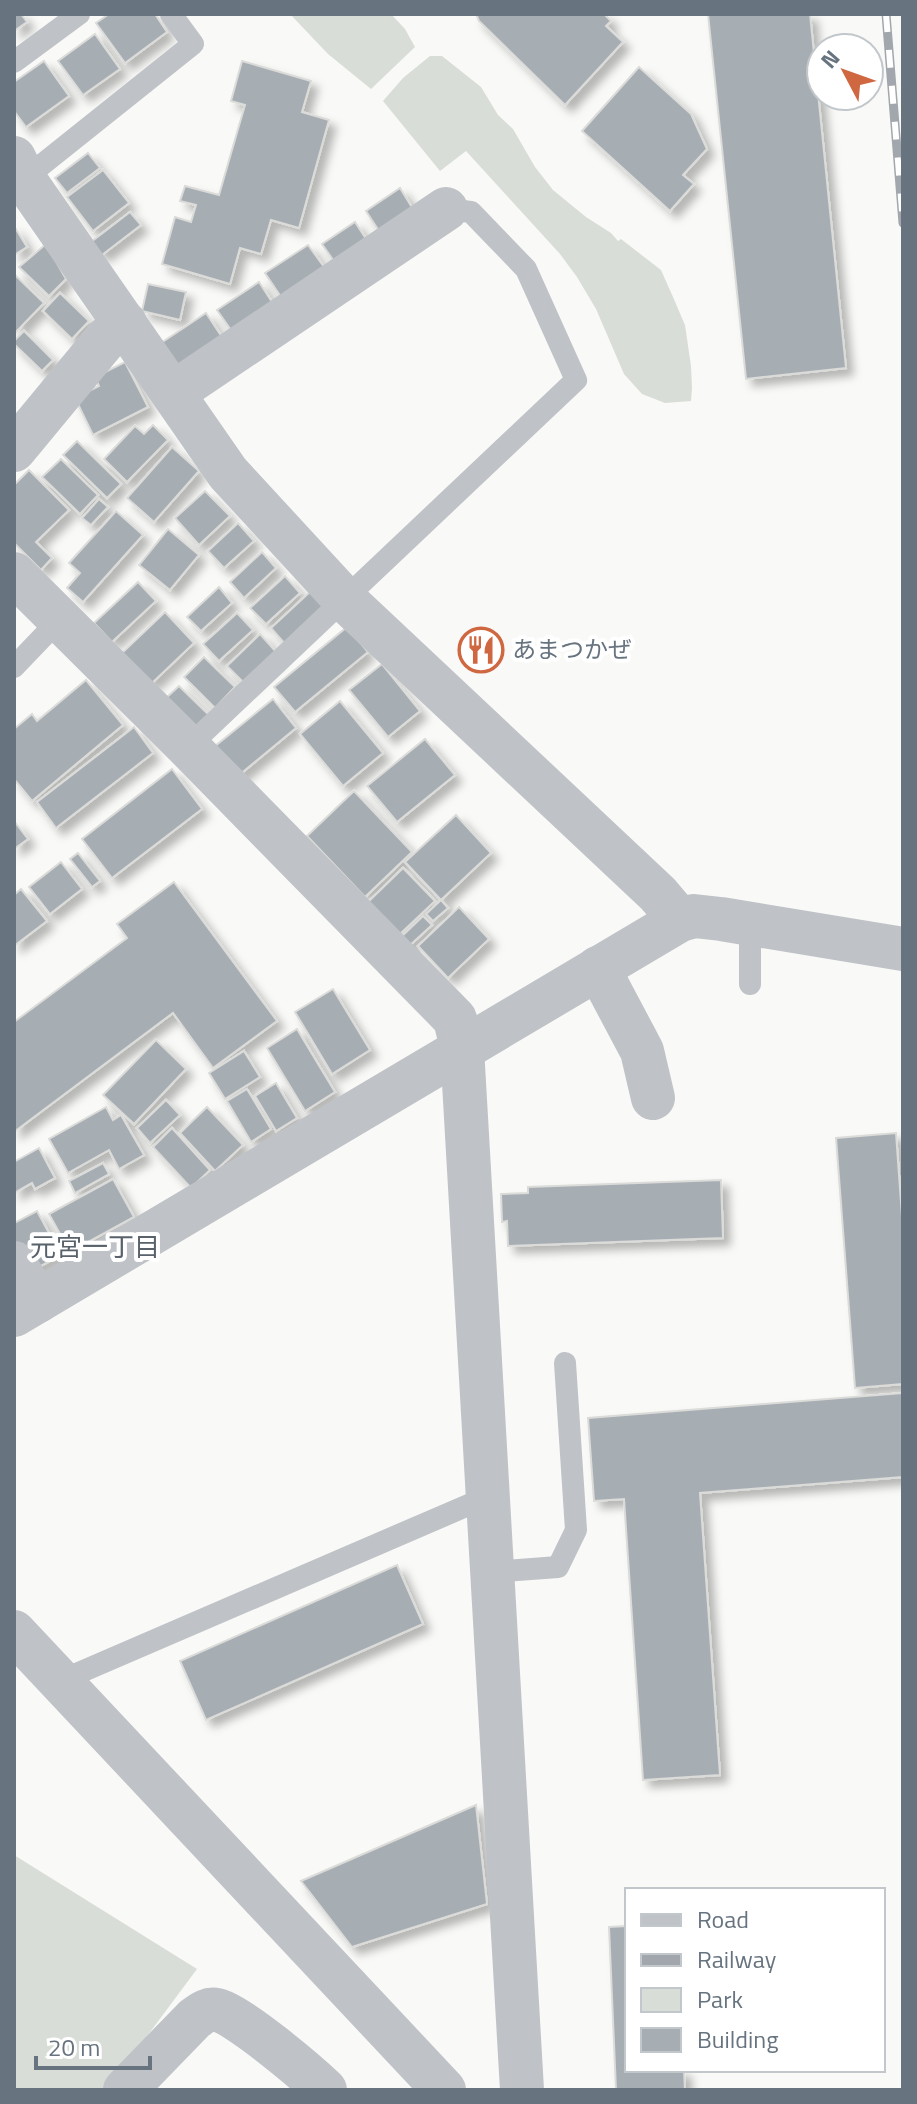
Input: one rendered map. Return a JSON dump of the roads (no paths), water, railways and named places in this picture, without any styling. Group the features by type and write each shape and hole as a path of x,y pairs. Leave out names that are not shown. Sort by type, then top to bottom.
{"street":[{"path":"19,169 228,473 345,600 658,894 680,920"},
{"path":"173,393 446,209"},
{"path":"14,450 105,340 125,323"},
{"path":"14,574 455,1019 462,1048 522,2090"},
{"path":"14,1263 26,1308 680,920 694,916 903,949"},
{"path":"598,968 642,1051 653,1098"},
{"path":"14,1632 444,2090"},
{"path":"125,2090 194,2019 208,2010 218,2010 240,2021 325,2090"}],"lane":[{"path":"14,62 79,14"},
{"path":"19,169 193,44 171,14"},
{"path":"188,747 576,380 526,269 471,212 446,209"},
{"path":"14,667 59,620"},
{"path":"750,924 750,984"},
{"path":"491,1572 558,1567 576,1530 565,1363"},
{"path":"60,1681 487,1497"}],"railway":[{"path":"886,14 903,223"}],"place":[{"name":"あまつかぜ","path":"481,650"}],"district":[{"name":"元宮一丁目","path":"95,1247"}]}
